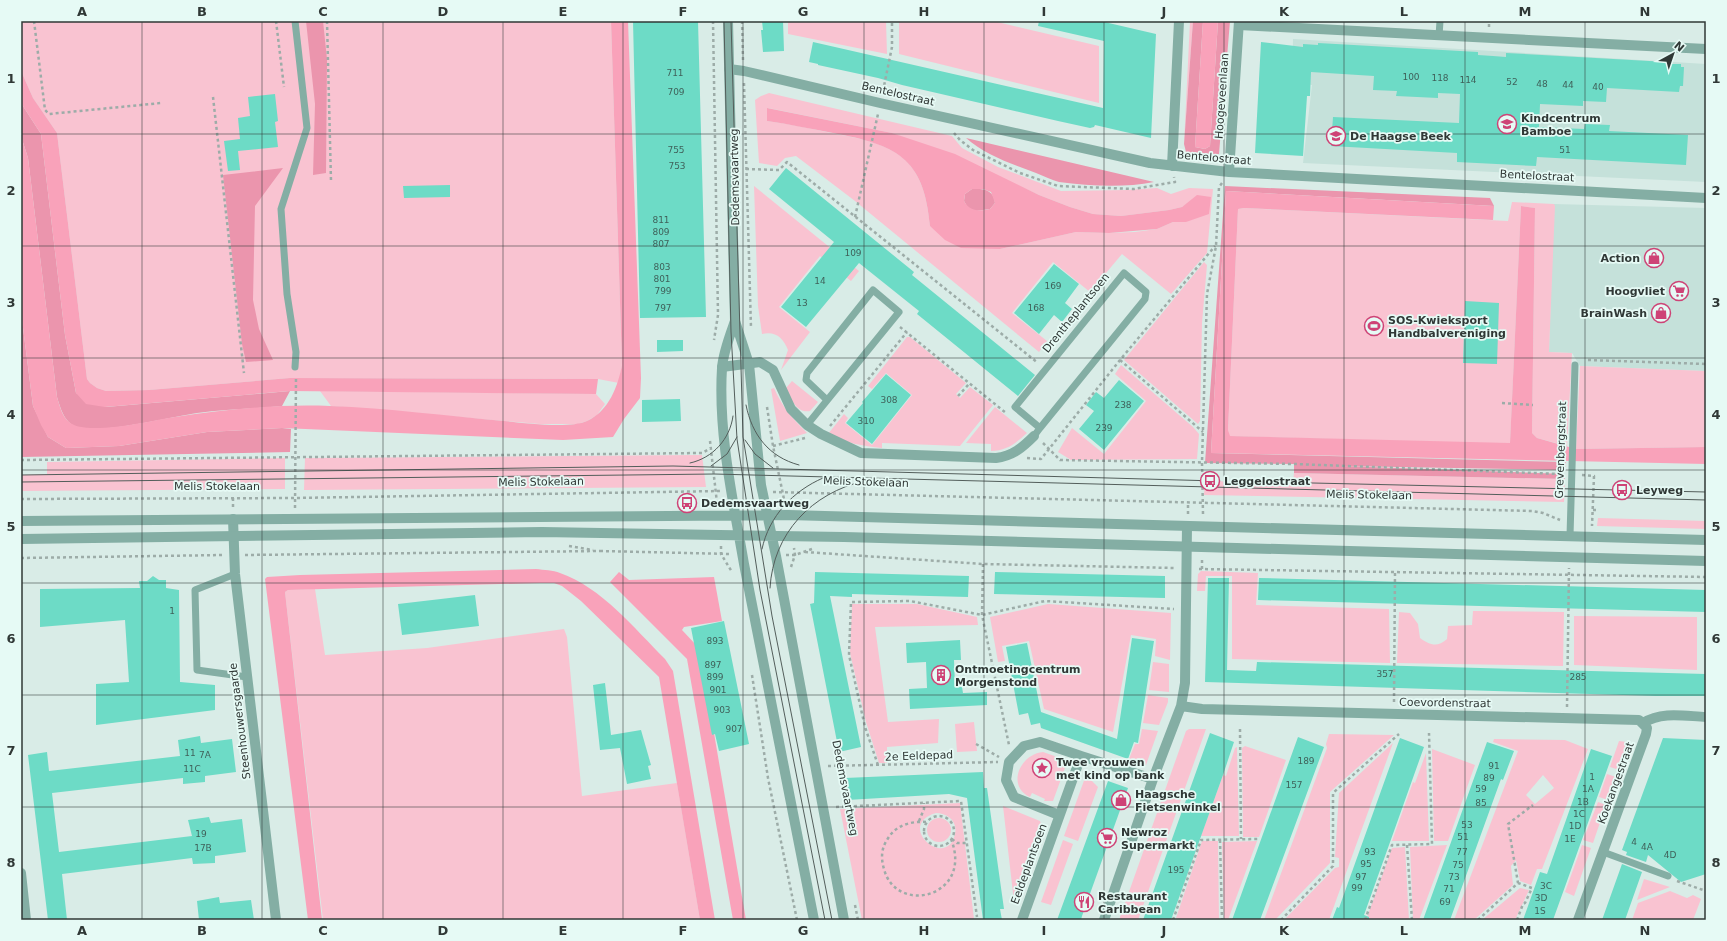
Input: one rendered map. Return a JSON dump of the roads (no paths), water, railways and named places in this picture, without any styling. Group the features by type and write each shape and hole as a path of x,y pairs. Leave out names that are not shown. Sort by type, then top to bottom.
{"street":[{"name":"Dedemsvaartweg","path":"728,21 735,321 749,364 761,485 766,515 776,556 844,920"},
{"path":"1172,166 1179,21"},
{"path":"1239,23 1439,36 1706,49"},
{"name":"Hoogeveenlaan","path":"1229,172 1239,23"},
{"name":"Bentelostraat","path":"729,69 744,71 1150,163 1172,166 1229,172 1706,198"},
{"name":"Dedemsvaartweg","path":"735,321 722,367 723,425 742,555 814,920"},
{"name":"Drentheplantsoen","path":"722,367 760,362 773,370 791,409 808,425 822,434 861,453 996,458 1007,456 1022,448 1037,432"},
{"path":"21,521 788,514 1202,527 1706,540"},
{"name":"Steenhouwersgaarde","path":"233,519 235,574 276,920"},
{"path":"1104,920 1153,780 1181,706 1185,683 1187,526"},
{"path":"21,539 542,532 771,537 792,536 1706,561"},
{"name":"Coevordenstraat","path":"1181,706 1399,715 1632,719 1643,723"},
{"path":"1643,723 1657,716 1667,715 1706,717"},
{"name":"Koekangestraat","path":"1578,920 1646,734 1647,728 1643,723"},
{"name":"Eeldeplantsoen","path":"1022,920 1080,756 1040,742 1024,746 1009,759 1006,780 1014,797 1059,815"},
{"path":"1080,756 1153,780"},
{"path":"21,873 26,920"}],"lane":[{"path":"295,370 296,352 287,294 281,209 307,128 296,21"},
{"path":"1439,36 1440,21"},
{"name":"Drentheplantsoen","path":"1124,273 1146,292 1145,299 1037,432 1015,407 1124,273"},
{"path":"808,425 899,312 873,290 807,373 806,380 827,400"},
{"name":"Grevenbergstraat","path":"1570,536 1569,525 1575,365"},
{"path":"235,574 195,590 197,670 247,677"},
{"path":"1603,852 1668,876"}],"tram line":[{"path":"724,21 731,332 737,439 760,590 825,920"},
{"path":"731,21 743,437 772,616 832,920"},
{"path":"746,405 757,435 764,443 779,456 799,465"},
{"path":"690,463 706,457 719,446 728,432 733,416"},
{"path":"711,466 727,454 737,437"},
{"path":"745,440 755,454 773,468"},
{"path":"21,475 673,466 1217,481"},
{"path":"21,482 714,474 1706,500"},
{"path":"762,549 765,537 776,515 792,497 812,483 823,478"},
{"path":"770,588 773,568 779,550 787,533 799,518 812,506 828,495 845,487 864,481"},
{"path":"1269,482 1706,492"}],"place":[{"name":"Kindcentrum Bamboe","path":"1507,124"},
{"name":"De Haagse Beek","path":"1336,136"},
{"name":"Action","path":"1654,258"},
{"name":"Hoogvliet","path":"1679,291"},
{"name":"BrainWash","path":"1661,313"},
{"name":"SOS-Kwieksport Handbalvereniging","path":"1374,326"},
{"name":"Leggelostraat","path":"1210,481"},
{"name":"Leyweg","path":"1622,490"},
{"name":"Dedemsvaartweg","path":"687,503"},
{"name":"Ontmoetingcentrum Morgenstond","path":"941,675"},
{"name":"Twee vrouwen met kind op bank","path":"1042,768"},
{"name":"Haagsche Fietsenwinkel","path":"1121,800"},
{"name":"Newroz Supermarkt","path":"1107,838"},
{"name":"Restaurant Caribbean","path":"1084,902"}]}
